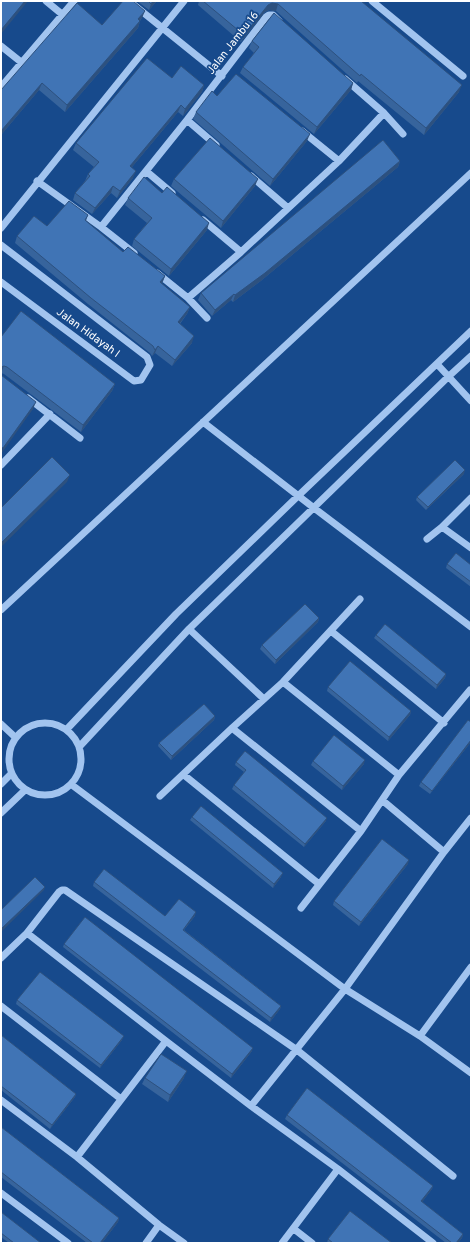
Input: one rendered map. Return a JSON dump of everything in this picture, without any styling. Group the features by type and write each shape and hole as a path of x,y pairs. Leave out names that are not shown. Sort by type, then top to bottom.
{"street":[{"path":"46,1 63,15"},
{"path":"1,87 74,1"},
{"path":"129,1 222,76"},
{"path":"1,228 37,181 184,1"},
{"path":"372,1 463,76"},
{"name":"Jalan Jambu 16","path":"101,227 222,76 230,72 269,15 273,15 284,26"},
{"path":"1,46 21,62"},
{"path":"337,72 384,113 403,134"},
{"path":"188,298 339,161 384,113"},
{"path":"187,120 223,151"},
{"path":"298,127 339,161"},
{"path":"146,171 175,196"},
{"path":"246,172 288,208"},
{"path":"1,610 471,173"},
{"path":"37,181 101,227 142,260"},
{"path":"199,217 240,252"},
{"name":"Jalan Hidayah I","path":"1,245 147,356 150,365 141,380 134,381 1,282"},
{"path":"153,269 188,298 207,318"},
{"path":"67,729 176,614 471,331"},
{"path":"80,746 189,629 471,356"},
{"path":"437,364 471,401"},
{"path":"19,391 80,438"},
{"path":"2,463 50,414"},
{"path":"203,422 471,627"},
{"path":"427,539 442,527 471,498"},
{"path":"442,527 471,548"},
{"path":"160,796 283,682 360,599"},
{"path":"189,629 264,699"},
{"path":"331,631 444,723"},
{"path":"283,682 399,775"},
{"path":"301,908 361,831 399,775 444,723 470,690"},
{"path":"49,722 67,729 80,746 82,766 72,785 58,794 41,796 25,790 17,783 11,774 8,755 15,737 30,726 49,722"},
{"path":"1,724 15,737"},
{"path":"232,728 361,831"},
{"path":"1,784 11,774"},
{"path":"184,775 319,884"},
{"path":"72,785 345,989 420,1036 471,1074"},
{"path":"1,813 25,790"},
{"path":"382,800 444,852"},
{"path":"251,1106 345,989 444,852 471,818"},
{"path":"1,958 27,933 59,892 65,890 297,1050 453,1176"},
{"path":"27,933 251,1106 338,1169 433,1243"},
{"path":"420,1036 470,971"},
{"path":"1,1006 121,1099"},
{"path":"77,1157 166,1041"},
{"path":"1,1100 77,1157 159,1225 184,1243"},
{"path":"282,1243 338,1169"},
{"path":"1,1193 68,1243"},
{"path":"146,1243 159,1225"},
{"path":"294,1229 312,1243"}],"building":[{"path":"1,1 25,1 1,30"},
{"path":"123,1 133,1 145,11 138,19 140,21 67,105 42,83 1,131 1,90 77,3 102,25"},
{"path":"203,1 361,1 462,85 426,128 361,74 360,76 278,4 272,3 268,5 244,35"},
{"path":"274,13 353,83 317,127 243,67 259,47 252,41"},
{"path":"147,58 172,78 181,66 204,85 185,109 181,105 130,166 136,171 120,191 113,186 95,208 75,193 90,176 88,174 99,162 76,143"},
{"path":"236,74 310,134 273,179 196,112 212,91 217,96"},
{"path":"210,138 258,179 223,221 174,179"},
{"path":"383,140 400,161 265,273 235,295 234,294 215,310 201,293"},
{"path":"144,177 162,193 167,187 209,223 171,269 134,239 152,218 128,198"},
{"path":"69,201 88,215 85,220 123,252 128,247 165,276 160,282 190,307 178,322 194,336 175,360 158,346 155,350 153,346 91,298 17,236 34,216 47,226"},
{"path":"21,311 115,384 83,425 7,367 1,367 1,337"},
{"path":"1,375 36,402 3,448 1,447"},
{"path":"52,457 70,475 1,543 1,508"},
{"path":"455,460 465,470 428,507 417,497"},
{"path":"456,553 471,565 471,582 447,564"},
{"path":"305,604 319,618 276,660 262,645"},
{"path":"385,624 446,674 437,685 376,635"},
{"path":"350,661 411,711 389,737 328,687"},
{"path":"204,704 215,716 172,756 159,743"},
{"path":"468,720 471,722 471,740 432,791 421,782"},
{"path":"334,735 365,760 343,786 313,761"},
{"path":"245,751 327,818 305,844 234,785 246,770 236,762"},
{"path":"201,806 283,873 274,884 192,817"},
{"path":"382,839 409,860 361,922 334,901"},
{"path":"104,869 165,916 179,899 196,912 183,930 281,1006 271,1018 94,882"},
{"path":"35,877 45,887 1,929 1,910"},
{"path":"85,917 253,1048 232,1074 64,944"},
{"path":"40,972 124,1036 101,1065 17,1000"},
{"path":"1,1035 76,1094 52,1125 1,1086"},
{"path":"161,1054 187,1071 170,1095 145,1078"},
{"path":"307,1088 433,1186 421,1201 463,1234 456,1243 452,1243 287,1115"},
{"path":"1,1127 119,1218 100,1243 93,1243 1,1172"},
{"path":"350,1211 392,1243 333,1243 328,1239"},
{"path":"1,1212 41,1243 14,1243 1,1233"}]}
